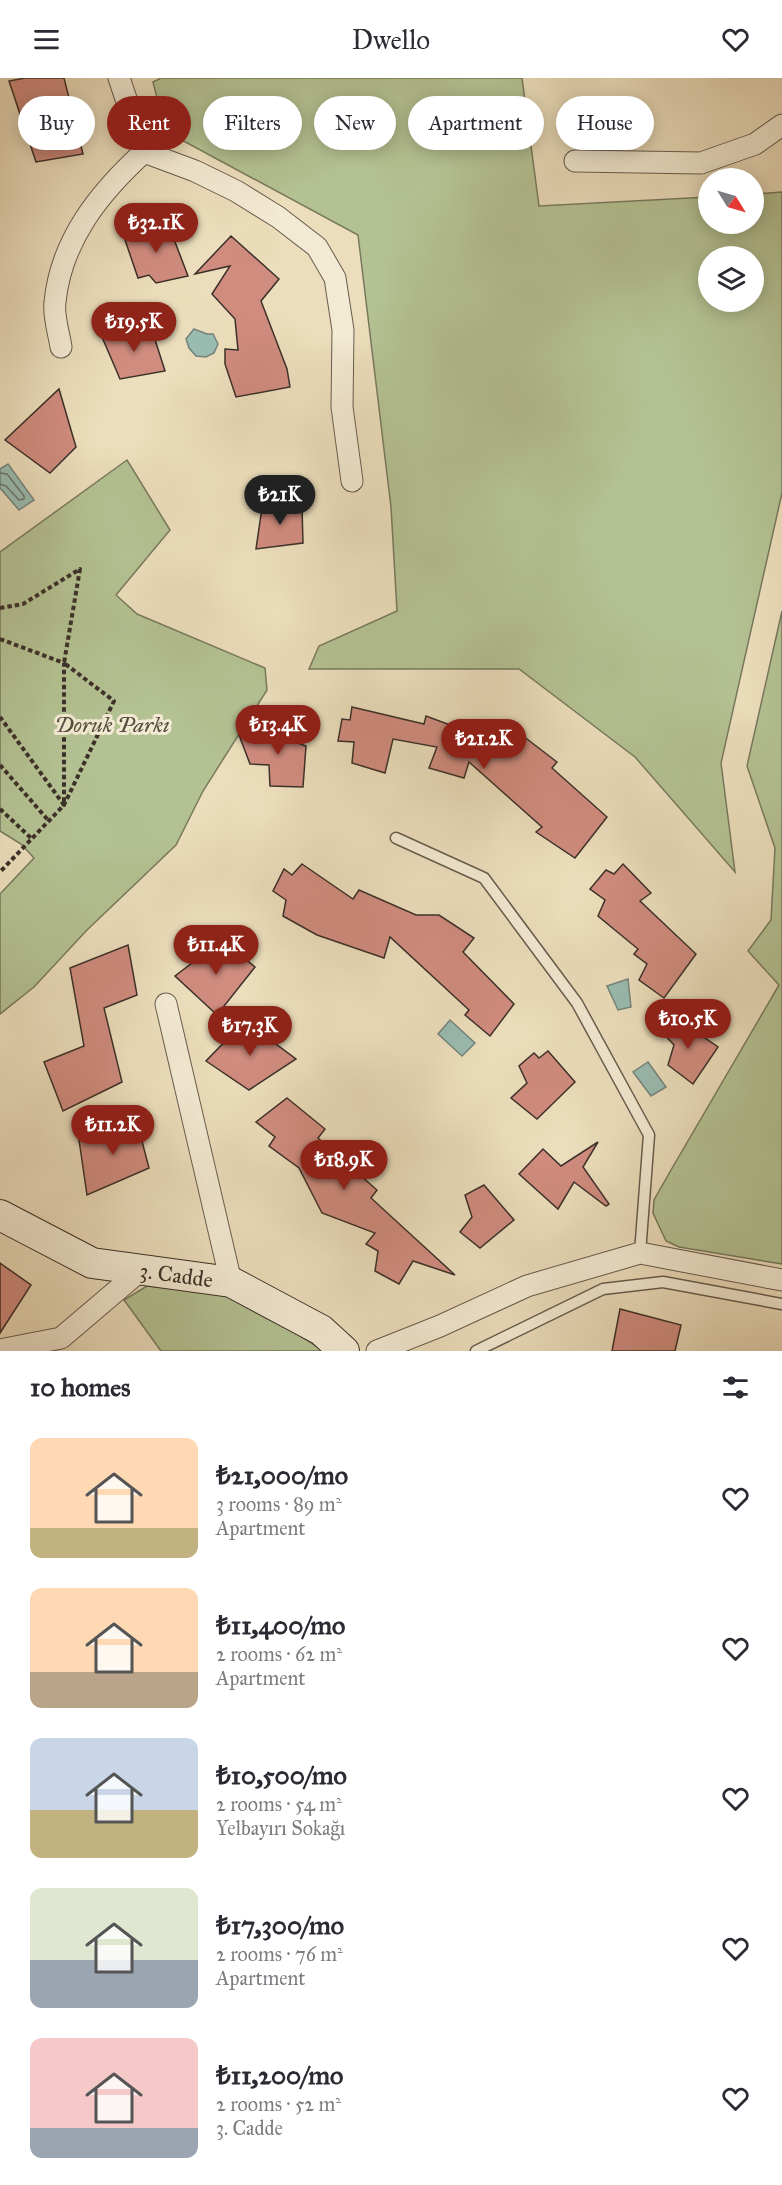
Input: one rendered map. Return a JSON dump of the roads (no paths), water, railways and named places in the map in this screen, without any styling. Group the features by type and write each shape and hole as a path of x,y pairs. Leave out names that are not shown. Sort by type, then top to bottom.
{"main road":[{"name":"3. Cadde","path":"0,1215 92,1263 231,1282 321,1330 344,1351"}],"street":[{"path":"119,78 144,152"},
{"path":"575,161 701,163 755,144 782,125"},
{"path":"61,347 54,304 63,262 89,211 117,176 144,152"},
{"path":"144,152 195,171 236,191 278,217 317,247 335,278 344,330 342,407 352,481"},
{"path":"166,1004 231,1282"},
{"path":"377,1351 440,1326 527,1286 640,1253 782,1280"},
{"path":"0,1350 60,1338 141,1270"}],"lane":[{"path":"396,838 484,878 577,1003 648,1135 640,1253"},
{"path":"476,1351 603,1289 663,1282 782,1304"}],"water":[{"path":"194,329 213,334 218,344 214,353 206,357 196,356 189,348 186,339"},
{"path":"8,464 34,500 19,510 0,488 0,469"},
{"path":"628,979 631,1007 618,1010 607,986"},
{"path":"450,1020 475,1043 462,1056 438,1034"},
{"path":"648,1062 666,1087 651,1096 633,1072"}],"park label":[{"name":"Doruk Parkı","path":"112,724"}]}
